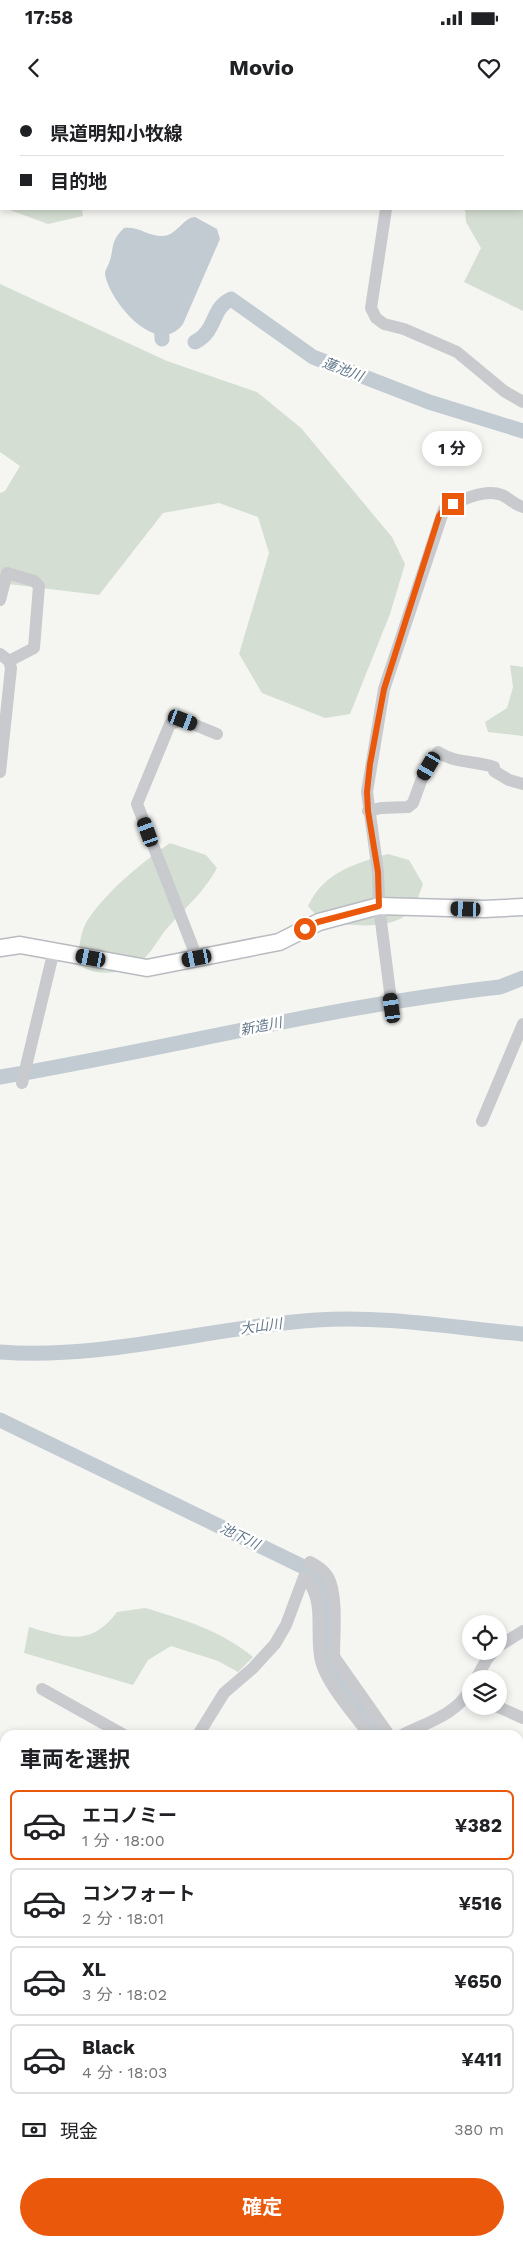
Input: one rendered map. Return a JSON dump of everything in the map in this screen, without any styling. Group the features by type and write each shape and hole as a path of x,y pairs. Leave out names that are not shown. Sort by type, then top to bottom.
{"main road":[{"path":"0,948 20,946 54,950 148,968 279,942 318,922 379,906 484,909 523,907"}],"street":[{"path":"383,210 371,308 376,318 384,324 404,329 457,352 504,391 523,402"},
{"path":"391,1002 379,906 378,872 368,811 367,792 380,704 439,516 444,509 453,504 490,493 500,495 523,507"},
{"path":"0,600 7,573 34,581 38,586 34,648 4,658 11,668 2,726 0,772"},
{"path":"197,958 137,804 170,724 183,720 217,734"},
{"path":"368,811 381,808 408,807 413,803 421,780 438,752 459,762 479,762 494,767 494,771 499,776 523,784"},
{"path":"22,1083 54,950"},
{"path":"482,1121 523,1024"},
{"path":"310,1562 324,1571 330,1581 337,1661 385,1730"},
{"path":"201,1730 224,1694 253,1668 275,1644 286,1625 304,1577 312,1585 317,1597 321,1661 328,1677 365,1730"},
{"path":"507,1641 523,1631"},
{"path":"42,1689 115,1730"},
{"path":"413,1730 439,1718 462,1700"},
{"path":"507,1711 523,1718"}],"shaded area":[{"path":"10,210 82,210 83,216 48,224"},
{"path":"465,210 523,210 523,311 464,282 481,248 466,222"},
{"path":"195,217 217,229 220,239 183,324 172,333 160,335 148,331 125,311 108,285 105,273 111,258 114,241 124,228 134,228 162,236 172,233 186,220"},
{"path":"0,284 167,361 257,392 301,428 392,537 405,564 390,614 350,714 325,718 262,693 239,654 269,553 258,517 219,503 163,513 99,595 0,583 0,493 5,491 20,466 0,452"},
{"path":"510,665 523,667 523,736 488,732 485,722 507,708 513,687"},
{"path":"170,843 206,855 217,868 212,876 164,932 152,950 136,965 123,971 108,973 93,971 82,966 79,961 80,940 87,921 104,899 125,878"},
{"path":"388,854 409,860 423,884 412,909 401,918 380,925 323,923 308,906 322,885 331,877 352,866"},
{"path":"145,1608 202,1627 228,1640 253,1657 238,1672 218,1661 171,1646 148,1660 133,1685 24,1653 29,1627 55,1634 77,1637 97,1631 117,1612"}],"waterway":[{"name":"蓮池川","path":"195,342 207,332 220,308 231,299 313,357 429,402 523,431"},
{"name":"蓮池川","path":"161,315 162,339"},
{"name":"新造川","path":"0,1077 312,1016 437,995 500,987 523,978"},
{"name":"大山川","path":"0,1352 80,1351 158,1342 276,1324 342,1319 419,1323 523,1334"},
{"name":"池下川","path":"0,1420 314,1572 320,1581 325,1601 325,1645 331,1666 343,1686 377,1730"}],"route":[{"path":"305,929 318,922 379,906 378,872 368,811 367,792 380,704 439,516 444,509 453,504"}]}
